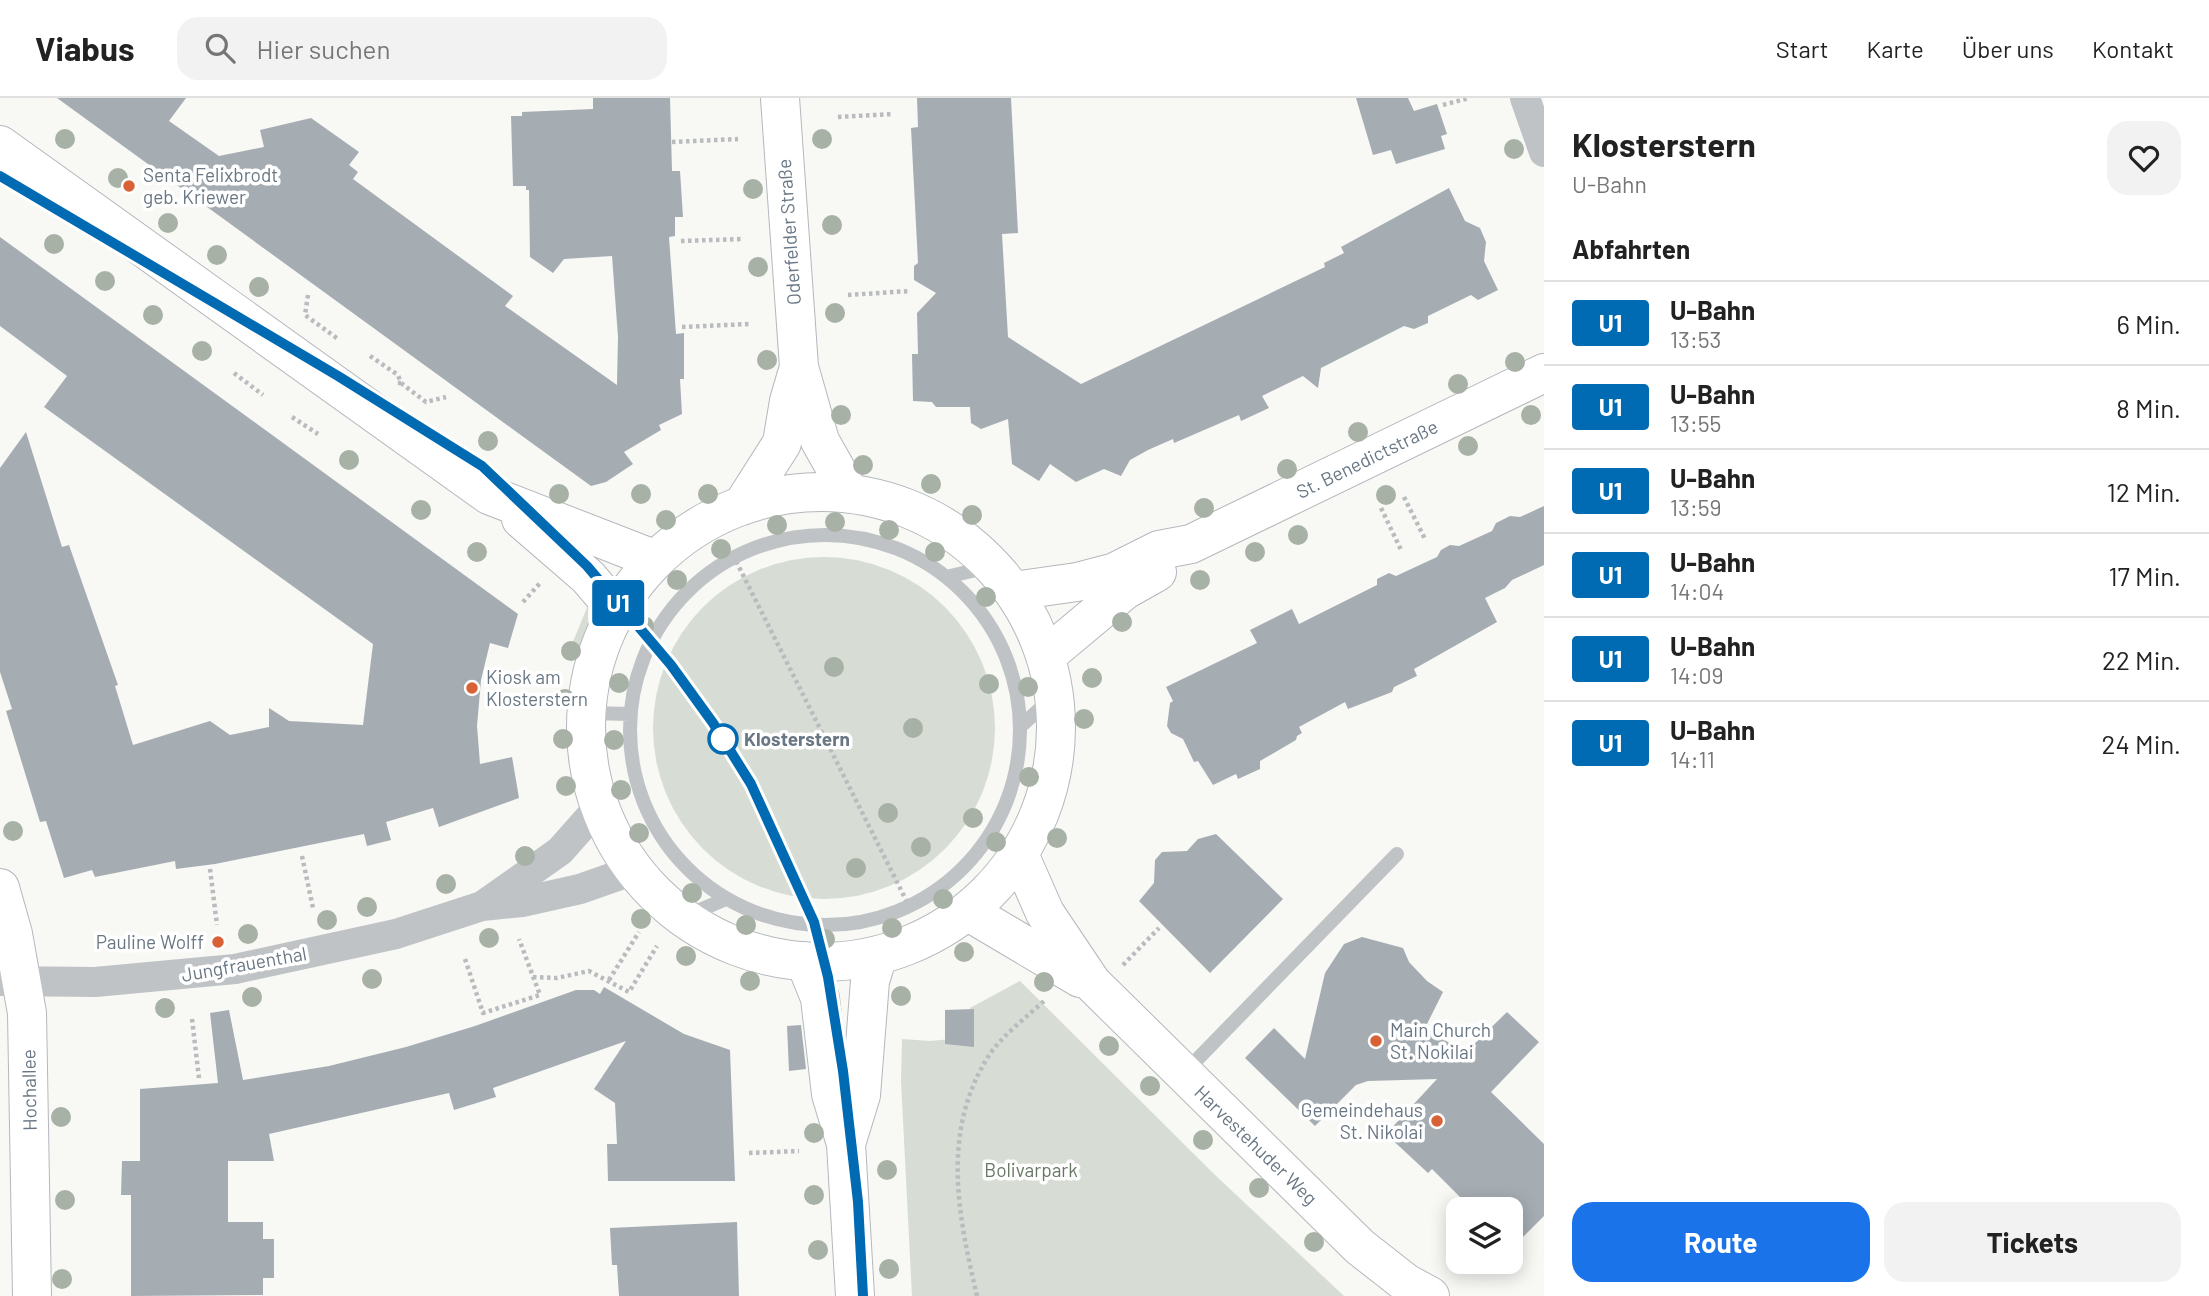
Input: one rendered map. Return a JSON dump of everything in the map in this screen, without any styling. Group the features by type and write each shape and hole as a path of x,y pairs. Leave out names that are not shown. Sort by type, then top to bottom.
{"main road":[{"name":"Oderfelder Straße","path":"780,98 799,367 820,441 850,494"},
{"path":"0,145 498,500 588,577 617,611"},
{"name":"Oderfelder Straße","path":"741,506 782,443 789,401 799,367"},
{"name":"St. Benedictstraße","path":"1003,578 1077,582 1115,572 1159,550 1191,544 1544,373"},
{"path":"794,493 850,494 882,500 942,525 1003,578 1032,622 1046,656 1054,696 1055,744 1051,779 1038,818 1019,854 995,886 967,911 929,936 878,955 834,961 805,961 749,951 704,931 683,917 634,870 599,807 591,776 587,713 596,662 617,611 656,560 686,534 741,506 794,493"},
{"path":"498,500 656,560"},
{"name":"St. Benedictstraße","path":"1046,656 1125,590 1167,566 1191,544"},
{"name":"Harvestehuder Weg","path":"1019,854 1045,913 1107,974 1183,1074 1360,1247 1406,1283 1430,1296"},
{"name":"Hochallee","path":"0,888 11,981 29,1052 32,1296"},
{"name":"Harvestehuder Weg","path":"967,911 1107,974"},
{"path":"846,1144 861,1095 870,981 878,955"},
{"path":"805,961 820,998 831,1094 846,1144 855,1296"}],"street":[{"path":"1525,98 1544,152"},
{"name":"Jungfrauenthal","path":"482,906 560,851 599,807"},
{"name":"Jungfrauenthal","path":"11,981 95,982 235,969 396,934 482,906 522,902 580,889 634,870"}],"lane":[{"path":"820,532 878,542 914,557 946,577 980,610 995,631 1015,688 1021,726 1012,787 995,826 960,872 890,916 839,926 777,918 726,899 710,890 678,860 651,820 631,752 631,714 645,664 670,613 696,582 733,555 776,538 820,532"},
{"path":"946,577 1003,578"},
{"path":"1021,726 1054,696"},
{"path":"587,713 631,714"},
{"path":"1183,1074 1397,854"},
{"path":"683,917 726,899"}],"path":[{"path":"1443,105 1469,98"},
{"path":"838,117 893,114"},
{"path":"672,142 738,139"},
{"path":"681,241 744,239"},
{"path":"848,295 910,291"},
{"path":"308,295 305,315 338,339"},
{"path":"682,327 748,324"},
{"path":"370,356 398,375 401,383 426,402 446,397"},
{"path":"234,373 263,395"},
{"path":"393,383 401,383"},
{"path":"292,417 318,435"},
{"path":"1404,497 1424,539"},
{"path":"1381,508 1402,552"},
{"path":"733,555 909,906"},
{"path":"302,856 313,908"},
{"path":"210,869 217,925"},
{"path":"1107,974 1159,928"},
{"path":"609,980 639,932"},
{"path":"465,959 483,1013 540,995 519,939"},
{"path":"533,977 557,978 589,971 629,992 657,946"},
{"path":"978,1296 962,1234 955,1172 963,1109 989,1055 1045,1000"},
{"path":"192,1019 199,1077"},
{"path":"749,1153 799,1151"}],"green space":[{"path":"824,557 857,560 890,570 919,586 945,607 966,633 982,662 992,695 995,728 992,761 982,794 966,823 945,849 919,870 890,886 857,896 824,899 791,896 758,886 729,870 703,849 682,823 666,794 656,761 653,728 656,695 666,662 682,633 703,607 729,586 758,570 791,560"},
{"path":"589,603 591,621 577,659 567,656"},
{"name":"Bolivarpark","path":"1020,981 1214,1174 1344,1296 912,1296 901,1081 902,1039 930,1041 972,1037 970,1008"}],"building":[{"path":"57,98 186,98 169,121 219,156 264,147 260,130 311,118 359,152 349,165 358,172 353,179 513,296 505,306 617,385 618,337 612,256 564,259 553,273 530,257 529,190 526,190 526,186 513,186 511,116 522,116 522,112 593,109 593,98 670,98 672,171 680,171 683,217 675,217 675,236 669,237 676,334 684,333 684,379 680,379 682,414 659,425 661,430 624,452 633,464 606,482 591,486"},
{"path":"917,98 1011,98 1018,233 1002,234 1008,337 1081,384 1325,267 1324,263 1344,253 1341,247 1449,188 1465,221 1480,228 1486,242 1484,261 1498,290 1478,300 1471,295 1428,316 1428,323 1414,329 1404,326 1321,368 1318,388 1303,376 1262,396 1269,408 1241,421 1239,415 1174,443 1173,439 1148,450 1130,460 1121,476 1104,469 1076,482 1050,464 1039,481 1012,464 1008,419 981,429 971,423 970,407 936,407 932,402 913,401 912,354 918,354 917,313 936,293 914,280 914,266 918,263 911,128 918,127"},
{"path":"1356,98 1408,98 1414,111 1437,104 1447,134 1441,136 1445,149 1396,164 1391,150 1373,155"},
{"path":"0,237 518,614 508,648 490,643 481,680 477,726 480,764 512,757 519,798 439,827 433,808 386,822 391,840 367,846 364,834 215,864 176,869 175,861 95,877 92,870 64,878 46,821 40,822 6,711 12,709 0,672 0,468 26,432 62,547 69,545 118,685 115,686 133,745 210,721 230,735 269,727 269,708 289,721 363,725 373,644 44,407 67,376 0,326"},
{"path":"1544,506 1544,565 1512,580 1505,588 1485,598 1497,622 1414,669 1417,676 1394,687 1392,692 1348,709 1345,702 1299,727 1302,733 1296,740 1260,761 1260,769 1238,779 1236,774 1213,785 1198,761 1194,762 1183,739 1171,733 1167,726 1170,703 1173,701 1166,687 1257,643 1250,630 1292,609 1299,624 1377,585 1377,579 1389,573 1396,576 1437,557 1441,550 1450,545 1459,546 1492,531 1496,523 1510,516 1520,517"},
{"path":"1216,834 1283,899 1210,973 1139,901 1154,883 1155,860 1162,852 1187,851 1198,839"},
{"path":"1362,937 1403,948 1409,962 1427,981 1443,992 1426,1026 1464,1054 1507,1012 1539,1042 1491,1092 1544,1144 1544,1216 1523,1237 1523,1197 1460,1197 1432,1169 1428,1173 1386,1134 1437,1079 1368,1081 1356,1085 1315,1126 1245,1058 1274,1028 1305,1059 1325,973 1344,944"},
{"path":"604,987 684,1034 730,1050 735,1181 608,1181 607,1144 617,1144 615,1103 594,1089 626,1041 493,1088 496,1097 454,1110 449,1093 269,1134 274,1161 228,1161 228,1222 263,1222 263,1239 274,1239 274,1278 263,1278 263,1295 131,1296 131,1195 121,1195 122,1161 140,1161 140,1089 218,1083 210,1013 229,1010 243,1080 329,1066 406,1047 576,990 594,990 600,994"},
{"path":"974,1009 974,1047 945,1044 945,1010"},
{"path":"801,1025 806,1069 789,1071 787,1026"},
{"path":"737,1222 739,1296 619,1296 617,1265 612,1265 610,1228"}],"metro line":[{"name":"U1","path":"0,176 338,376 482,466 587,566 671,665 713,723 751,784 806,898 814,922 828,977 843,1071 858,1202 863,1296"}],"place":[{"name":"Senta Felixbrodt geb. Kriewer","path":"129,186"},
{"name":"Kiosk am Klosterstern","path":"472,688"},
{"name":"Klosterstern","path":"723,739"},
{"name":"Pauline Wolff","path":"218,942"},
{"name":"Main Church St. Nokilai","path":"1376,1041"},
{"name":"Gemeindehaus St. Nikolai","path":"1437,1121"}]}
